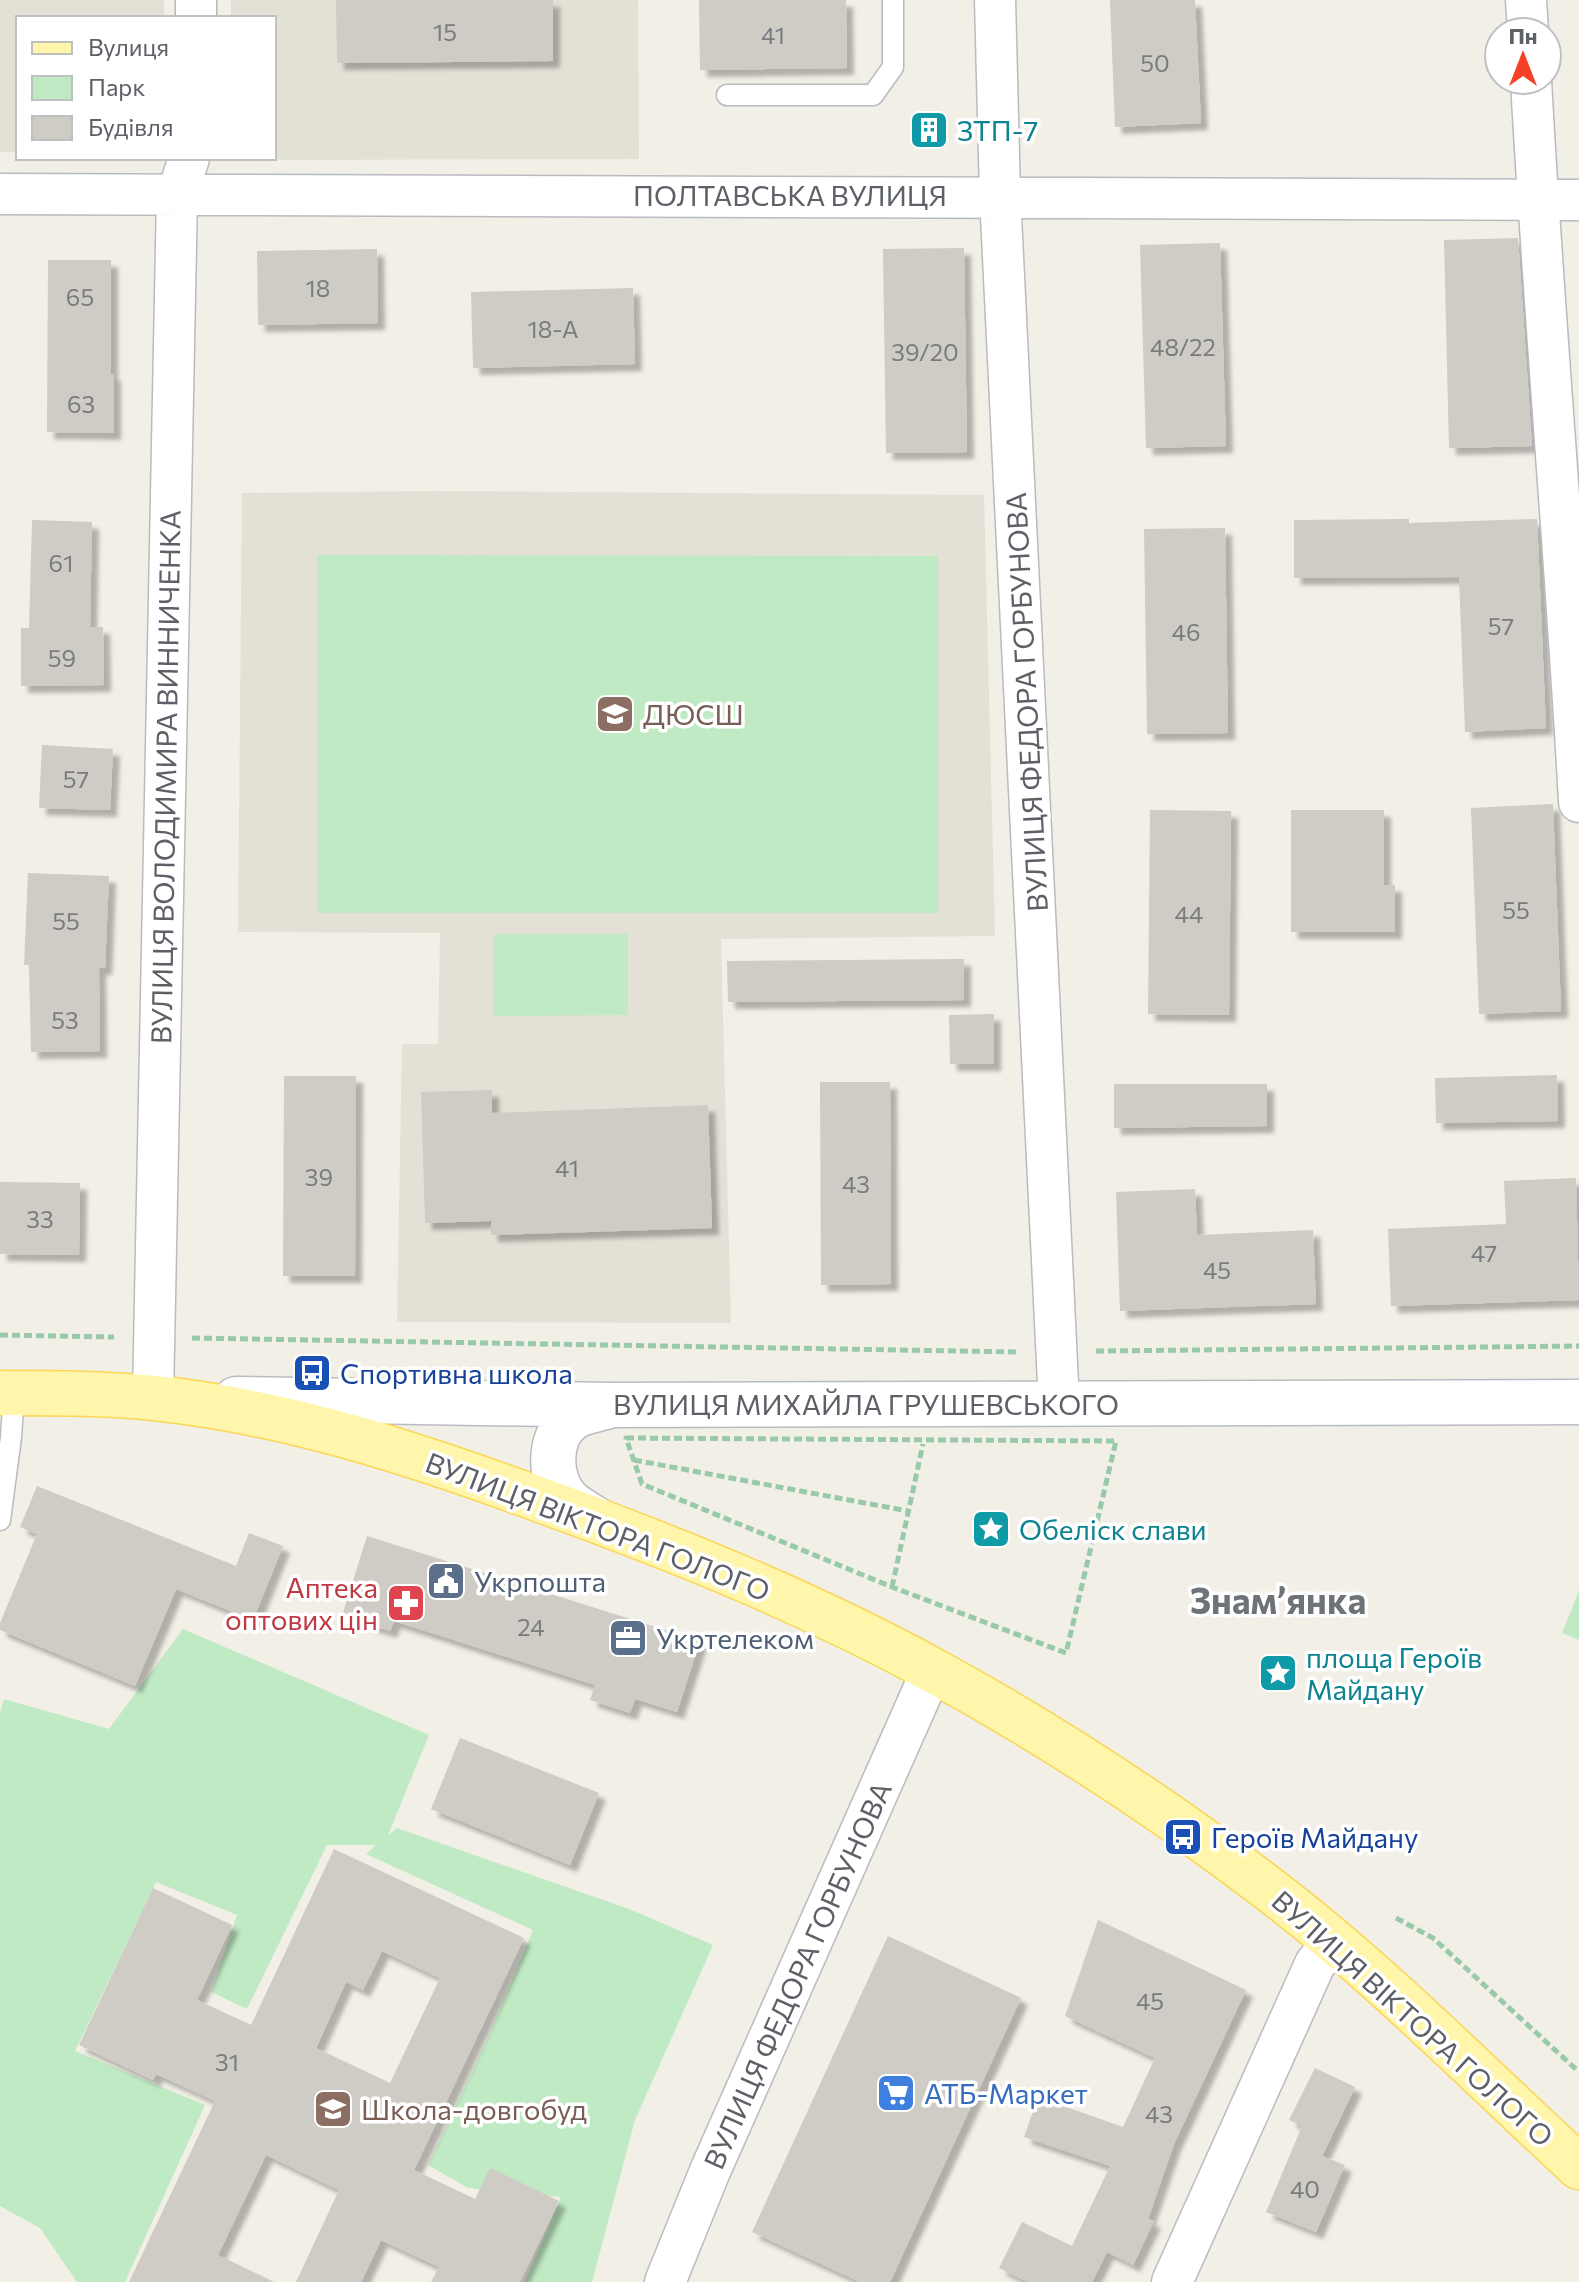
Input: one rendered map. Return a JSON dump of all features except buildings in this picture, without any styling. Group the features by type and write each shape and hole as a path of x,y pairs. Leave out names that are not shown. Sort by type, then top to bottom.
{"main road":[{"name":"ВУЛИЦЯ МИХАЙЛА ГРУШЕВСЬКОГО","path":"7,1393 618,1422 1059,1404 1579,1402"},
{"name":"ВУЛИЦЯ МИХАЙЛА ГРУШЕВСЬКОГО","path":"153,1398 287,1421 390,1447"},
{"path":"597,1520 568,1501 554,1475 553,1454 558,1434 576,1416 618,1422"},
{"name":"ВУЛИЦЯ ВІКТОРА ГОЛОГО","path":"390,1447 597,1520 766,1591 932,1670 1018,1719 1096,1768 1268,1889 1334,1941 1579,2167"}],"street":[{"name":"ВУЛИЦЯ ФЕДОРА ГОРБУНОВА","path":"995,0 1000,195 1059,1352 1059,1404"},
{"path":"1532,96 1537,199 1573,592 1579,802"},
{"name":"ВУЛИЦЯ ВОЛОДИМИРА ВИННИЧЕНКА","path":"153,1398 177,195 188,160"},
{"name":"ПОЛТАВСЬКА ВУЛИЦЯ","path":"0,194 1000,195 1579,200"},
{"name":"ВУЛИЦЯ ФЕДОРА ГОРБУНОВА","path":"665,2282 710,2171 932,1670"},
{"path":"1172,2282 1315,1964 1334,1941"}],"lane":[{"path":"727,95 873,95 893,67 893,0"},
{"path":"0,1520 11,1437 7,1393"}],"path":[{"path":"0,1335 1059,1352 1579,1346"},
{"path":"618,1422 642,1484 892,1587 1066,1653 1116,1441"},
{"path":"892,1587 924,1440"},
{"path":"633,1460 908,1511"},
{"path":"1396,1918 1433,1938 1579,2072"}],"shaded area":[{"path":"0,0 164,0 164,16 16,16 16,152 0,152"},
{"path":"231,0 638,0 639,159 276,160 276,16 231,16"},
{"name":"ДЮСШ","path":"435,491 984,495 995,936 721,939 731,1323 397,1322 402,1044 438,1044 440,933 238,932 242,493"}],"green space":[{"path":"317,555 938,556 938,913 317,913"},
{"path":"494,934 628,934 628,1015 494,1016"},
{"path":"1579,1591 1579,1640 1562,1633"},
{"path":"183,1629 429,1735 388,1835 397,1828 629,1909 713,1945 635,2120 592,2282 525,2282 561,2197 468,2188 428,2165 489,2036 533,1930 366,1854 376,1845 327,1845 247,2009 211,1992 237,1915 156,1882 75,2051 205,2105 125,2282 77,2282 40,2228 0,2206 0,1713 4,1699 109,1729"}],"place":[{"name":"ЗТП-7","path":"929,130"},
{"name":"ДЮСШ","path":"615,714"},
{"name":"Спортивна школа","path":"312,1373"},
{"name":"Обеліск слави","path":"991,1529"},
{"name":"Укрпошта","path":"446,1581"},
{"name":"Аптека оптових цін","path":"406,1603"},
{"name":"Укртелеком","path":"628,1638"},
{"name":"площа Героїв Майдану","path":"1278,1673"},
{"name":"Героїв Майдану","path":"1183,1837"},
{"name":"АТБ-Маркет","path":"896,2093"},
{"name":"Школа-довгобуд","path":"333,2109"}],"district":[{"name":"Знам’янка","path":"1278,1599"}]}
